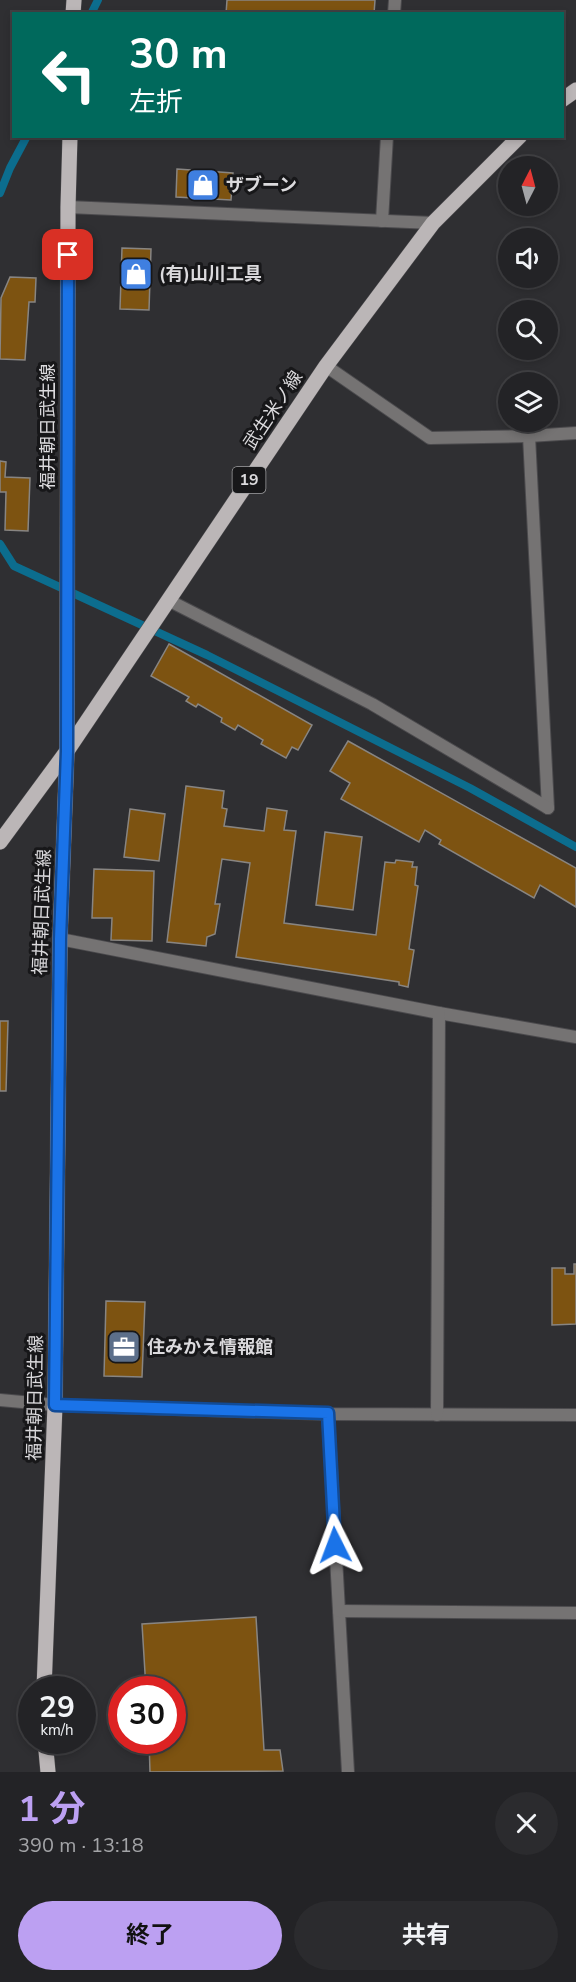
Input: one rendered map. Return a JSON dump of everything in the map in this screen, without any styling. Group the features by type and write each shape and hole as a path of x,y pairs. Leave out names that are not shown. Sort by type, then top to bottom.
{"main road":[{"name":"福井朝日武生線","path":"45,1676 55,1405 60,939 67,751 70,138"},
{"name":"武生米ノ線","path":"0,842 67,751 326,366 433,224 518,138"},
{"path":"46,1754 48,1772"}],"street":[{"path":"382,221 387,138"},
{"path":"68,207 433,224"},
{"path":"326,366 430,438 576,433"},
{"path":"168,600 372,704 548,808 529,436"},
{"path":"60,939 439,1013 576,1037"},
{"path":"437,1415 439,1013"},
{"path":"0,1400 55,1405 328,1413 576,1415"},
{"path":"328,1413 348,1772"},
{"path":"339,1611 576,1612"}],"building":[{"path":"227,0 375,0 374,12 226,12"},
{"path":"177,169 233,173 231,200 176,197"},
{"path":"122,248 151,249 149,310 120,309"},
{"path":"10,277 36,278 35,302 29,302 25,360 0,359 1,298"},
{"path":"0,461 6,462 5,477 30,478 28,531 5,530 6,492 0,492"},
{"path":"169,644 312,725 298,750 292,747 286,758 261,744 263,740 238,725 235,730 221,722 222,718 198,704 196,707 186,701 189,697 151,676"},
{"path":"348,741 576,868 576,907 540,885 534,898 439,844 441,840 425,830 419,842 341,799 350,783 330,771"},
{"path":"186,786 224,791 222,808 227,809 224,826 264,831 267,808 287,811 284,830 296,831 284,923 376,935 385,862 395,863 396,860 413,862 412,867 417,867 415,885 418,886 409,949 414,950 408,987 399,985 399,982 236,957 250,863 222,859 215,904 220,904 215,934 207,937 206,946 167,942"},
{"path":"130,809 165,814 159,861 124,857"},
{"path":"325,832 362,837 353,910 316,905"},
{"path":"94,869 154,871 152,941 111,940 112,918 92,918"},
{"path":"0,1021 8,1021 6,1091 0,1091"},
{"path":"574,1264 576,1264 576,1324 552,1325 552,1268 565,1268 565,1274 574,1274"},
{"path":"106,1301 145,1302 142,1377 104,1376"},
{"path":"256,1617 264,1750 280,1750 283,1771 150,1772 149,1754 186,1754 186,1676 145,1676 142,1624"}],"waterway":[{"path":"92,12 98,0"},
{"path":"0,193 26,138"},
{"path":"0,544 14,566 207,655 470,788 576,847"}],"place":[{"name":"ザブーン","path":"203,185"},
{"name":"(有)山川工具","path":"136,274"},
{"name":"住みかえ情報館","path":"124,1347"}],"route":[{"path":"68,255 67,751 60,939 55,1405 328,1413 335,1545"}]}
